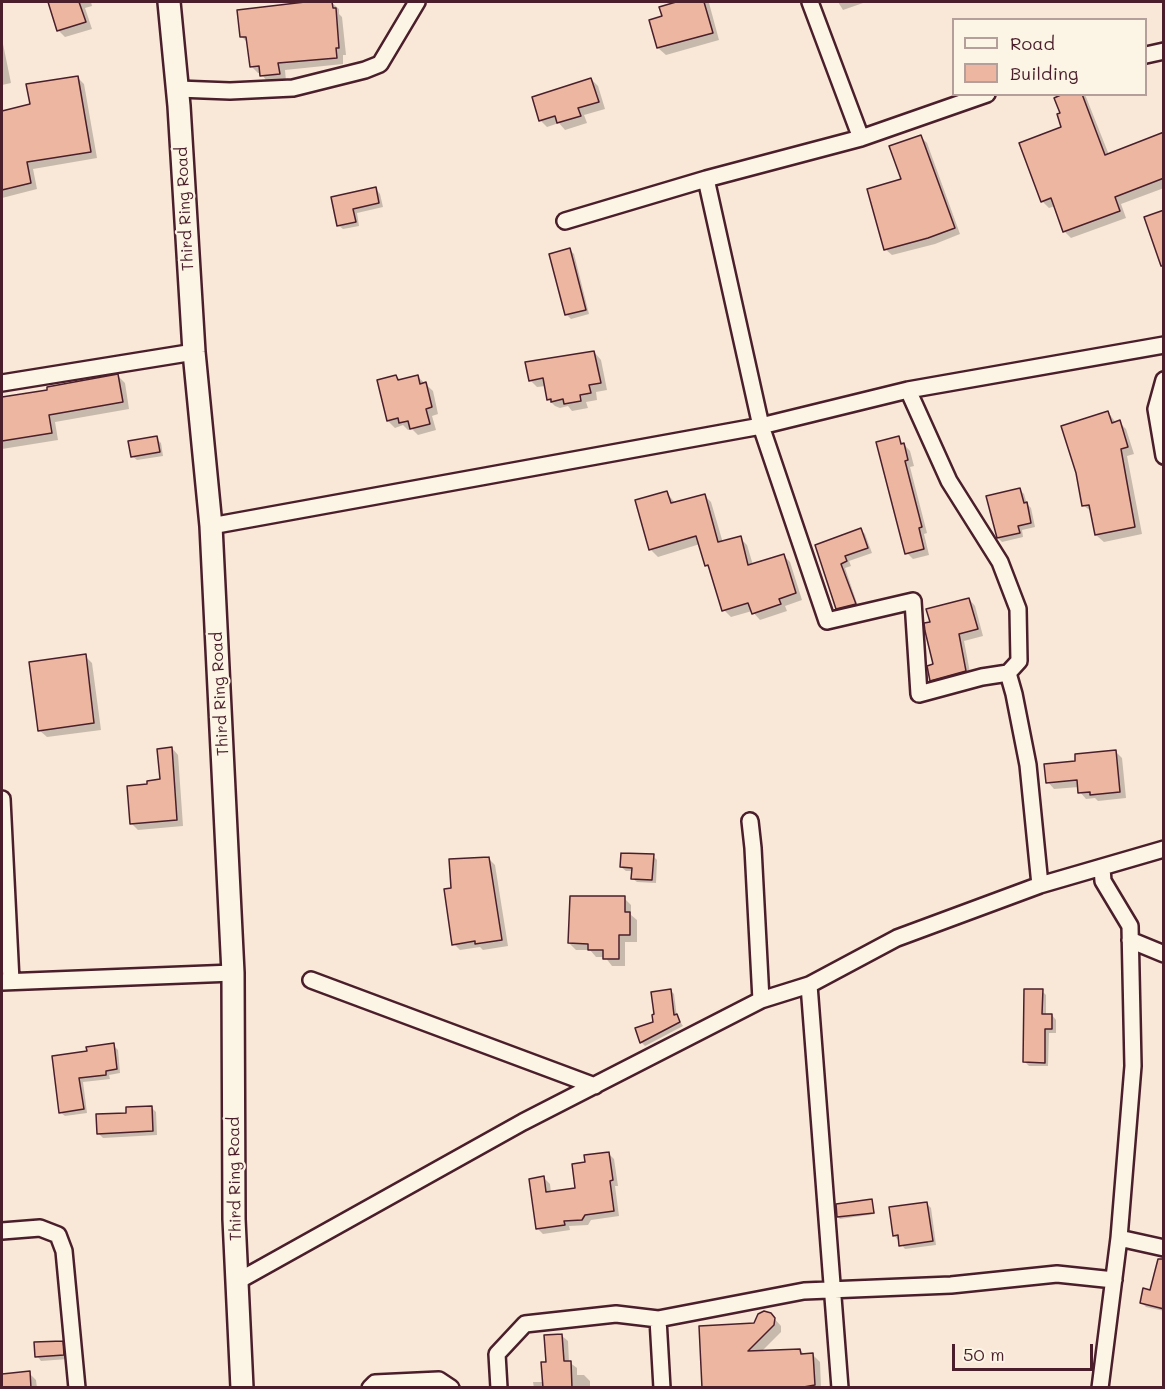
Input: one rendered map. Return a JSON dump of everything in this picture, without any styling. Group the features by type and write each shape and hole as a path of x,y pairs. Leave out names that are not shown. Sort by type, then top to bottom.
{"street":[{"name":"Third Ring Road","path":"169,2 178,89 194,352 211,526 233,974 234,1219 242,1388"},
{"path":"178,89 230,91 293,88 365,70 380,64 417,2"},
{"path":"810,2 861,138"},
{"path":"1147,55 1164,51"},
{"path":"565,221 706,179 861,138 981,96"},
{"path":"706,179 761,426 827,621 913,601 919,694 982,677 1008,673 1019,661 1018,609 1000,561 950,481 908,390"},
{"path":"211,526 761,426 908,390 1164,345"},
{"path":"2,382 194,352"},
{"path":"1164,380 1156,409 1164,456"},
{"path":"1008,673 1028,765 1040,885"},
{"path":"2,799 6,982 233,974"},
{"path":"750,821 761,1000"},
{"path":"238,1281 523,1122 761,1000 809,985 897,938 1040,885 1164,849"},
{"path":"1100,1388 1119,1238 1133,1066 1130,926 1103,881 1102,868"},
{"path":"1130,940 1164,954"},
{"path":"311,980 595,1086"},
{"path":"809,985 840,1388"},
{"path":"2,1231 40,1228 58,1235 64,1251 77,1388"},
{"path":"1119,1238 1164,1248"},
{"path":"499,1388 496,1354 525,1324 616,1314 658,1319 804,1291 951,1285 1057,1274 1114,1280"},
{"path":"658,1319 662,1388"},
{"path":"370,1388 375,1383 439,1380 451,1388"}],"building":[{"path":"48,2 79,2 86,22 57,31"},
{"path":"305,2 332,2 333,8 336,8 339,48 336,48 337,58 278,63 280,74 260,76 259,66 250,67 246,37 240,37 237,10"},
{"path":"676,2 704,2 713,33 657,48 649,20 662,16 659,7"},
{"path":"78,76 91,152 27,162 31,183 2,190 2,111 30,104 26,84"},
{"path":"591,78 599,102 578,108 581,116 557,123 555,116 539,121 532,97"},
{"path":"1083,96 1105,155 1164,132 1164,178 1115,197 1120,211 1063,232 1051,198 1041,202 1019,143 1061,127 1057,114 1060,113 1054,98"},
{"path":"921,135 955,228 884,250 867,189 901,179 889,146"},
{"path":"376,187 379,203 353,209 356,222 337,226 331,197"},
{"path":"1164,210 1164,266 1161,266 1144,217"},
{"path":"570,248 586,310 565,315 549,254"},
{"path":"594,351 601,383 589,385 591,393 580,395 581,401 564,404 563,399 551,402 551,399 547,400 543,378 529,381 525,362"},
{"path":"118,374 123,402 49,415 52,433 2,441 2,397 47,390 47,387"},
{"path":"396,375 398,380 418,375 420,384 426,382 432,407 426,409 430,424 410,429 408,421 399,423 398,418 387,421 377,380"},
{"path":"1108,411 1112,423 1120,420 1128,447 1121,449 1135,527 1095,535 1089,505 1082,506 1076,473 1061,426"},
{"path":"157,436 160,452 131,457 128,441"},
{"path":"899,436 901,444 904,443 908,460 905,461 922,527 919,528 924,549 905,554 876,442"},
{"path":"1020,488 1024,503 1027,502 1031,523 1018,526 1020,533 997,538 986,496"},
{"path":"667,491 671,503 705,494 718,542 741,536 748,565 784,554 796,593 779,599 781,604 752,614 748,603 722,611 708,565 705,566 696,536 649,550 635,500"},
{"path":"861,528 868,548 845,556 847,561 841,564 856,604 836,609 815,545"},
{"path":"969,598 978,629 959,634 966,671 930,681 927,666 933,664 925,631 924,623 930,622 926,609"},
{"path":"86,654 94,723 38,731 29,662"},
{"path":"172,747 177,820 130,824 127,786 147,784 147,781 160,779 157,749"},
{"path":"1116,750 1120,792 1090,795 1090,792 1078,793 1077,780 1046,783 1044,764 1075,761 1075,754"},
{"path":"621,853 654,854 652,880 631,879 632,868 620,867"},
{"path":"489,857 502,940 452,945 444,889 451,888 449,859"},
{"path":"570,896 625,896 625,912 630,912 630,935 619,935 619,959 603,959 603,950 588,950 588,944 568,943"},
{"path":"671,989 674,1015 677,1014 680,1022 640,1043 635,1028 653,1022 651,992"},
{"path":"1024,989 1043,989 1042,1014 1052,1014 1052,1029 1045,1029 1045,1063 1023,1062"},
{"path":"114,1043 117,1069 106,1071 106,1075 79,1078 84,1109 59,1113 52,1056 87,1051 86,1047"},
{"path":"152,1106 153,1131 97,1134 96,1114 126,1113 126,1107"},
{"path":"609,1152 614,1211 585,1215 582,1220 564,1221 565,1225 536,1229 529,1179 544,1176 546,1192 575,1188 572,1164 585,1162 584,1155"},
{"path":"872,1199 874,1213 837,1217 836,1204"},
{"path":"927,1202 933,1241 899,1246 898,1235 893,1236 889,1207"},
{"path":"1158,1259 1164,1259 1164,1309 1140,1303 1143,1288 1150,1290"},
{"path":"764,1311 771,1313 775,1318 774,1325 748,1351 800,1349 801,1354 813,1353 815,1385 798,1388 702,1388 699,1326 754,1323 758,1314"},
{"path":"562,1334 564,1361 571,1361 572,1388 543,1388 541,1362 546,1362 544,1335"},
{"path":"63,1341 64,1355 35,1357 34,1342"},
{"path":"30,1371 31,1388 2,1388 2,1374"}]}
